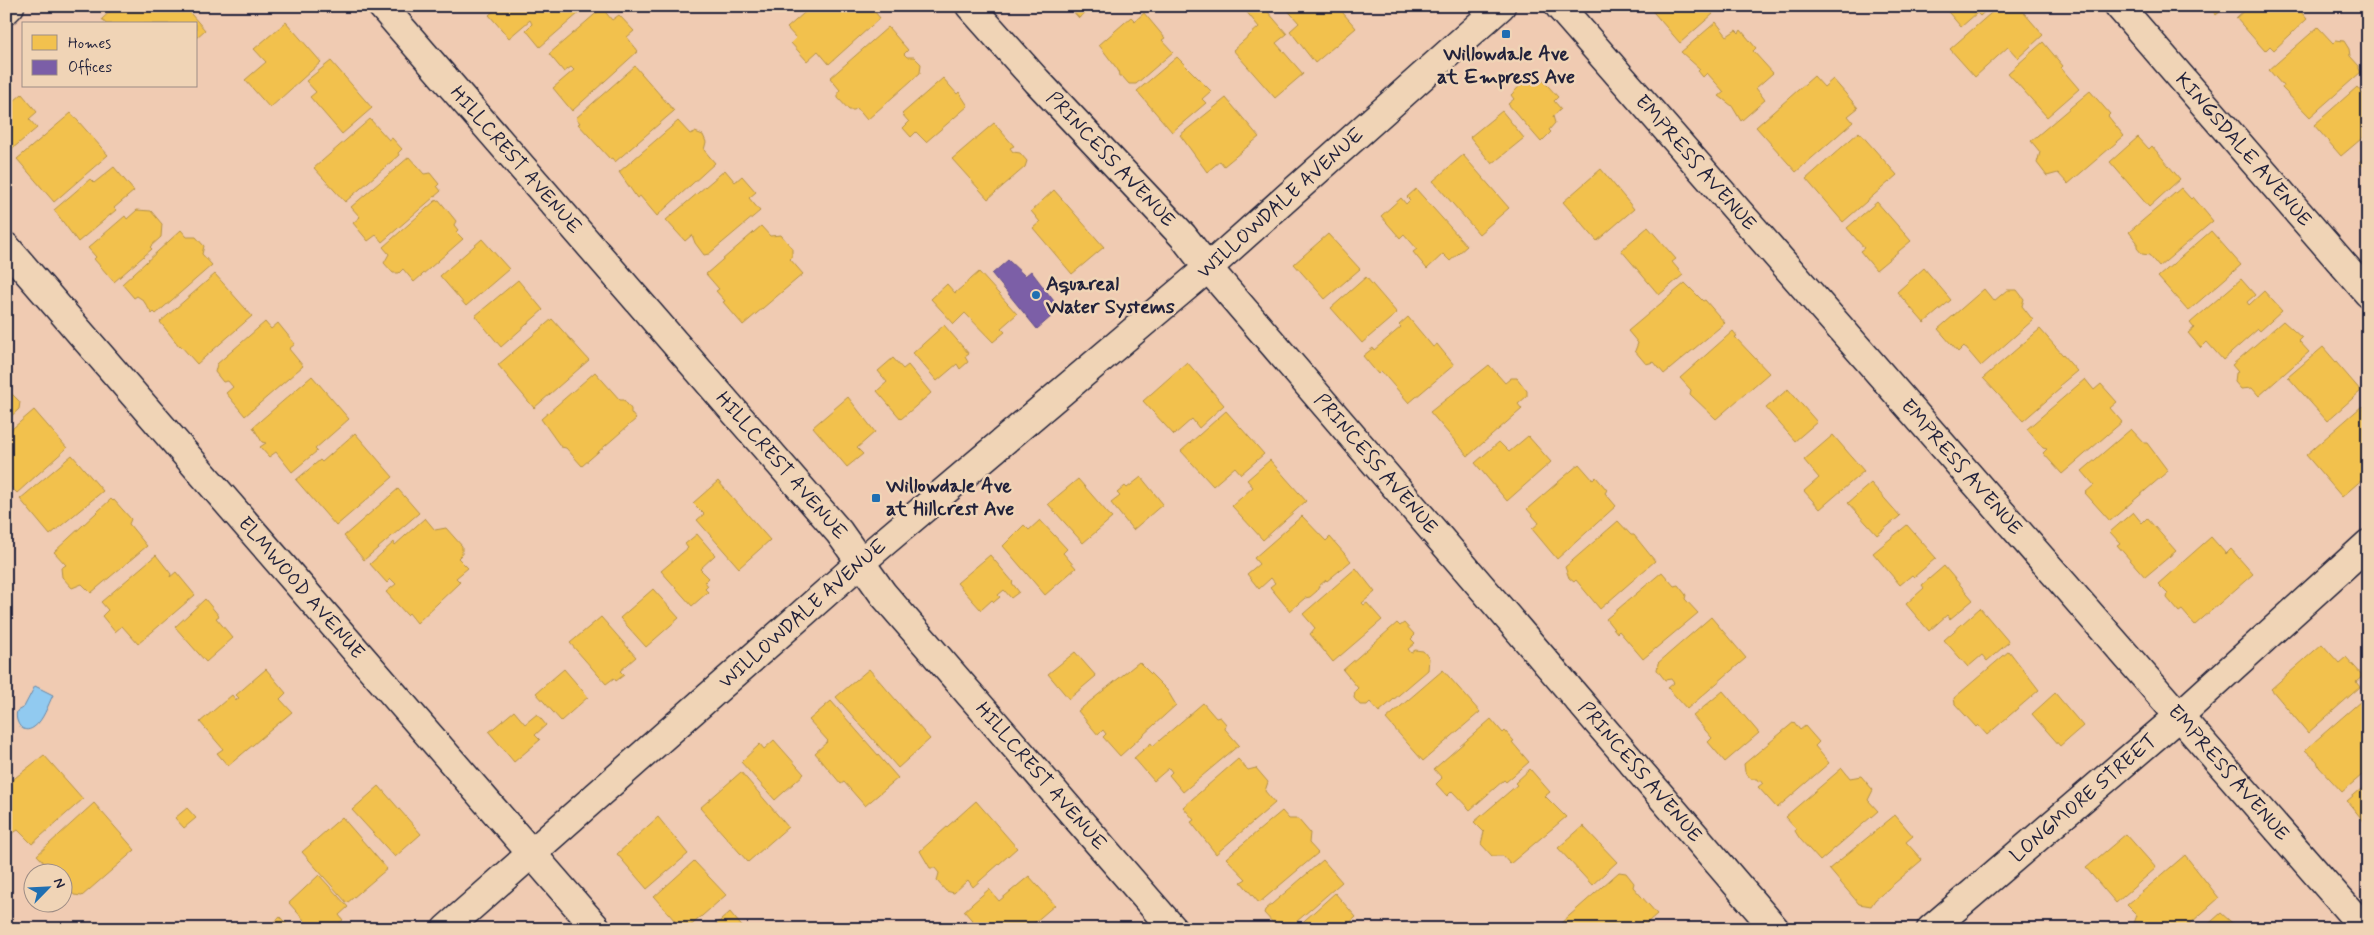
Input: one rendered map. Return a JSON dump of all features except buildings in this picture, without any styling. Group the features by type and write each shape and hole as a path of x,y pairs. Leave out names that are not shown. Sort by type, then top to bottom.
{"street":[{"path":"6,10 10,6"},
{"name":"HILLCREST AVENUE","path":"382,6 839,532 883,594 1173,929"},
{"name":"PRINCESS AVENUE","path":"970,6 1037,81 1183,236 1208,268 1775,929"},
{"name":"WILLOWDALE AVENUE","path":"446,929 861,562 1208,268 1502,6"},
{"name":"EMPRESS AVENUE","path":"1559,6 2365,929"},
{"name":"KINGSDALE AVENUE","path":"2119,6 2368,293"},
{"name":"ELMWOOD AVENUE","path":"6,246 597,929"},
{"name":"LONGMORE STREET","path":"1931,929 2179,716 2368,544"}],"water":[{"path":"35,686 53,695 40,721 34,727 26,730 18,723 16,715 17,711 24,707"}],"place":[{"name":"Willowdale Ave at Empress Ave","path":"1506,34"},
{"name":"Aquareal Water Systems","path":"1036,295"},
{"name":"Willowdale Ave at Hillcrest Ave","path":"876,498"}]}
